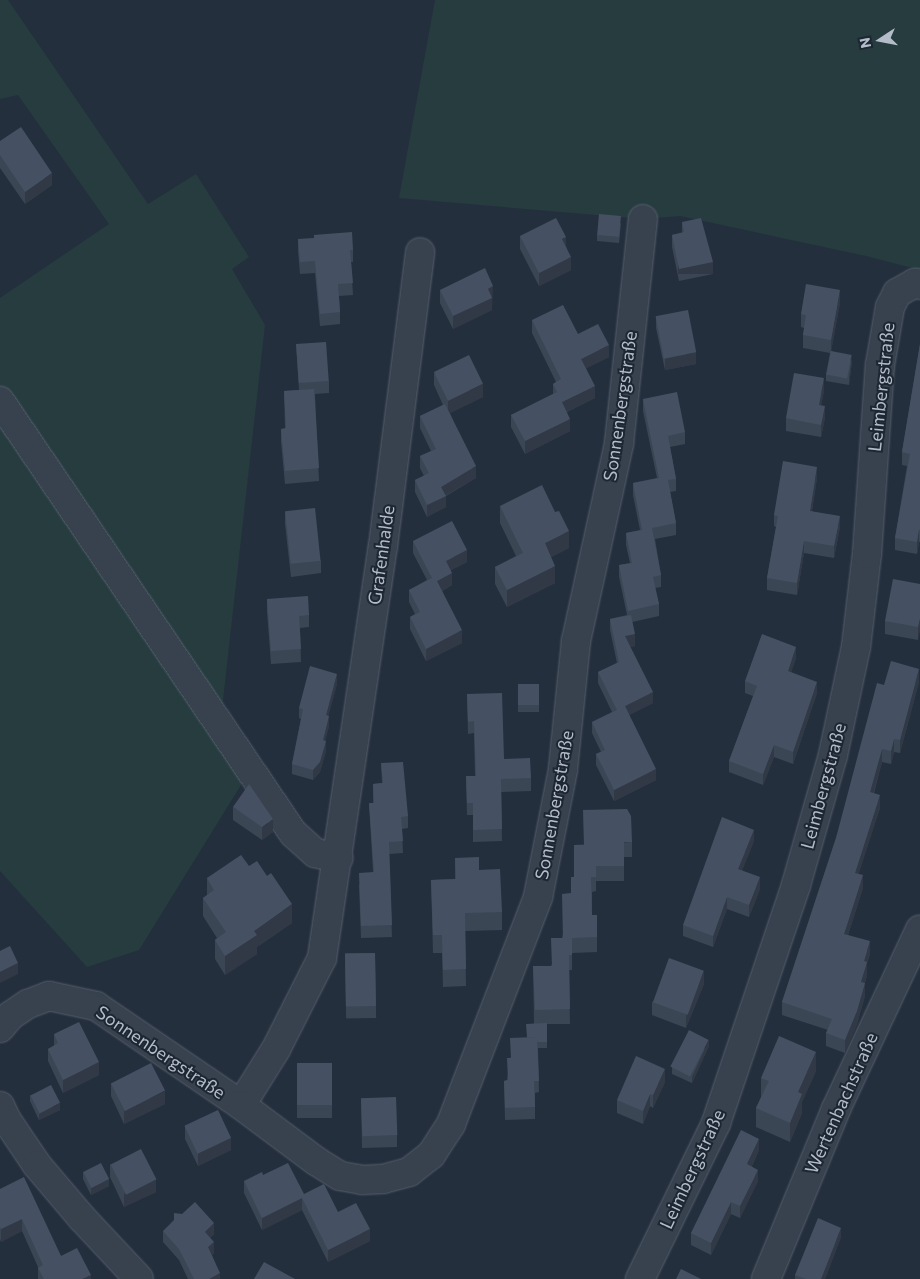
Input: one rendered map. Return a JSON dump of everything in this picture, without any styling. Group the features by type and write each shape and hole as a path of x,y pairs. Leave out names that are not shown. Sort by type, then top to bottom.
{"street":[{"name":"Sonnenbergstraße","path":"0,1028 10,1016 22,1008 49,996 96,1006 241,1105 316,1161 340,1176 362,1180 383,1180 409,1172 431,1155 451,1124 538,897 563,769 576,641 619,443 643,219"},
{"name":"Grafenhalde","path":"338,858 383,546 420,252"},
{"name":"Leimbergstraße","path":"640,1279 716,1123 796,885 833,755 856,647 867,554 880,365 890,307 897,293 915,283 920,284"},
{"path":"0,401 249,772 293,834 315,853 338,858"},
{"name":"Sonnenbergstraße","path":"241,1105 276,1049 322,958 338,858"},
{"name":"Wertenbachstraße","path":"766,1279 836,1109 920,930"},
{"path":"0,1106 6,1119 37,1165 82,1218 139,1279"}],"green space":[{"path":"0,0 8,0 148,204 196,174 249,257 232,269 265,325 220,727 249,772 139,950 87,967 0,871 0,298 109,224 18,95 0,99"},
{"path":"435,0 920,0 920,270 866,256 680,216 643,219 399,198"}],"building":[{"path":"21,127 52,173 25,192 0,155 0,141"},
{"path":"599,214 621,216 619,237 597,235"},
{"path":"556,218 566,237 562,239 571,257 539,273 520,236"},
{"path":"701,218 713,262 679,269 672,235 684,232 682,222"},
{"path":"352,232 353,250 350,250 353,283 338,284 340,312 320,314 315,261 300,262 298,239 314,238 314,235"},
{"path":"485,268 493,286 488,289 492,298 453,316 440,290"},
{"path":"806,284 840,290 831,340 803,335 806,315 801,314"},
{"path":"563,305 578,334 598,324 609,345 581,359 595,386 562,402 570,419 525,441 511,415 557,392 553,384 561,379 532,320"},
{"path":"688,310 696,352 664,359 656,316"},
{"path":"326,342 329,381 299,383 296,344"},
{"path":"920,344 920,530 917,542 895,538 910,454 902,452"},
{"path":"831,351 852,355 847,379 826,375"},
{"path":"469,355 483,384 448,401 434,372"},
{"path":"794,373 824,378 819,405 825,406 821,425 786,418"},
{"path":"314,389 319,468 285,471 281,429 286,428 284,391"},
{"path":"677,392 685,432 668,436 676,479 668,480 676,523 652,528 661,575 653,577 659,604 628,611 619,565 632,563 626,533 642,530 633,483 659,478 643,399"},
{"path":"445,404 476,466 441,487 446,496 427,505 415,480 429,473 420,456 436,449 420,416"},
{"path":"783,461 817,467 810,511 840,516 834,546 804,541 797,583 767,578 778,516 774,515"},
{"path":"542,485 555,512 559,511 569,531 545,543 555,566 507,590 495,567 523,553 500,506"},
{"path":"315,508 321,561 291,564 285,511"},
{"path":"452,521 467,550 446,561 452,573 437,581 462,630 426,649 410,617 420,612 409,590 432,578 413,541"},
{"path":"893,579 920,584 920,619 918,627 885,621"},
{"path":"308,596 309,615 299,616 301,649 271,651 267,599"},
{"path":"631,615 635,634 625,636 653,692 625,706 656,769 614,790 596,754 605,750 592,722 617,710 598,672 619,662 610,619"},
{"path":"762,634 796,647 788,671 817,682 793,752 774,745 763,774 729,761 757,686 745,681"},
{"path":"891,661 919,669 900,740 894,739 891,751 882,749 870,792 880,795 855,873 863,875 844,934 870,941 864,961 867,962 861,982 865,983 857,1011 845,1040 826,1033 832,1019 782,1002 836,838 877,683 884,685"},
{"path":"310,666 337,674 326,715 329,716 323,740 326,741 320,762 313,770 292,764 303,709 299,708"},
{"path":"518,684 539,684 539,705 518,705"},
{"path":"502,693 504,759 530,758 531,778 501,779 502,829 473,830 473,803 467,803 466,776 476,776 474,721 468,722 467,694"},
{"path":"403,762 408,816 401,817 403,841 389,842 392,925 361,926 359,873 374,872 369,803 374,803 373,784 383,783 381,763"},
{"path":"249,784 273,819 262,827 233,807"},
{"path":"627,809 631,816 632,842 624,842 624,866 596,866 596,877 591,877 592,915 597,915 597,937 572,938 572,955 569,955 570,1009 535,1010 533,966 552,966 551,938 563,938 562,894 571,893 571,877 574,877 574,845 584,845 583,810"},
{"path":"722,817 754,830 738,869 760,877 749,905 727,897 713,936 683,925"},
{"path":"241,855 249,866 257,861 267,876 271,873 292,904 254,931 257,935 225,956 215,940 226,932 203,898 214,890 207,878"},
{"path":"479,857 479,870 500,869 502,912 465,913 466,969 443,970 442,935 433,935 431,880 456,879 455,858"},
{"path":"10,946 18,963 0,972 0,951"},
{"path":"375,953 376,1006 346,1007 345,954"},
{"path":"669,958 704,971 688,1015 653,1002"},
{"path":"79,1022 99,1062 63,1080 48,1049 58,1043 54,1034"},
{"path":"547,1023 547,1042 537,1042 537,1037 527,1037 526,1024"},
{"path":"689,1030 709,1040 690,1077 670,1067"},
{"path":"779,1036 816,1052 798,1092 802,1094 790,1123 756,1108 769,1081 761,1078"},
{"path":"537,1037 539,1081 534,1081 535,1107 505,1108 504,1081 508,1080 507,1058 511,1058 510,1038"},
{"path":"636,1056 665,1069 653,1095 650,1094 643,1111 617,1100"},
{"path":"151,1063 165,1091 125,1111 111,1083"},
{"path":"297,1063 332,1063 332,1105 297,1105"},
{"path":"51,1085 60,1103 40,1113 31,1095"},
{"path":"396,1097 397,1135 362,1136 361,1098"},
{"path":"218,1110 231,1138 198,1154 184,1126"},
{"path":"741,1130 759,1139 747,1164 758,1170 740,1206 731,1202 711,1243 691,1233"},
{"path":"141,1149 156,1179 126,1195 111,1164"},
{"path":"101,1163 109,1179 91,1188 83,1172"},
{"path":"288,1163 304,1194 324,1184 338,1212 356,1203 370,1229 328,1250 302,1198 262,1218 244,1181 262,1172 263,1175"},
{"path":"24,1177 61,1256 77,1248 91,1275 82,1279 44,1279 38,1268 43,1265 22,1219 1,1229 0,1189"},
{"path":"195,1202 214,1223 205,1232 214,1242 208,1247 220,1273 209,1279 194,1279 179,1249 163,1231 174,1220 174,1213 182,1214"},
{"path":"818,1218 841,1228 821,1279 806,1279 795,1275"},
{"path":"264,1262 295,1279 254,1279"},
{"path":"681,1269 701,1279 676,1279"}]}
